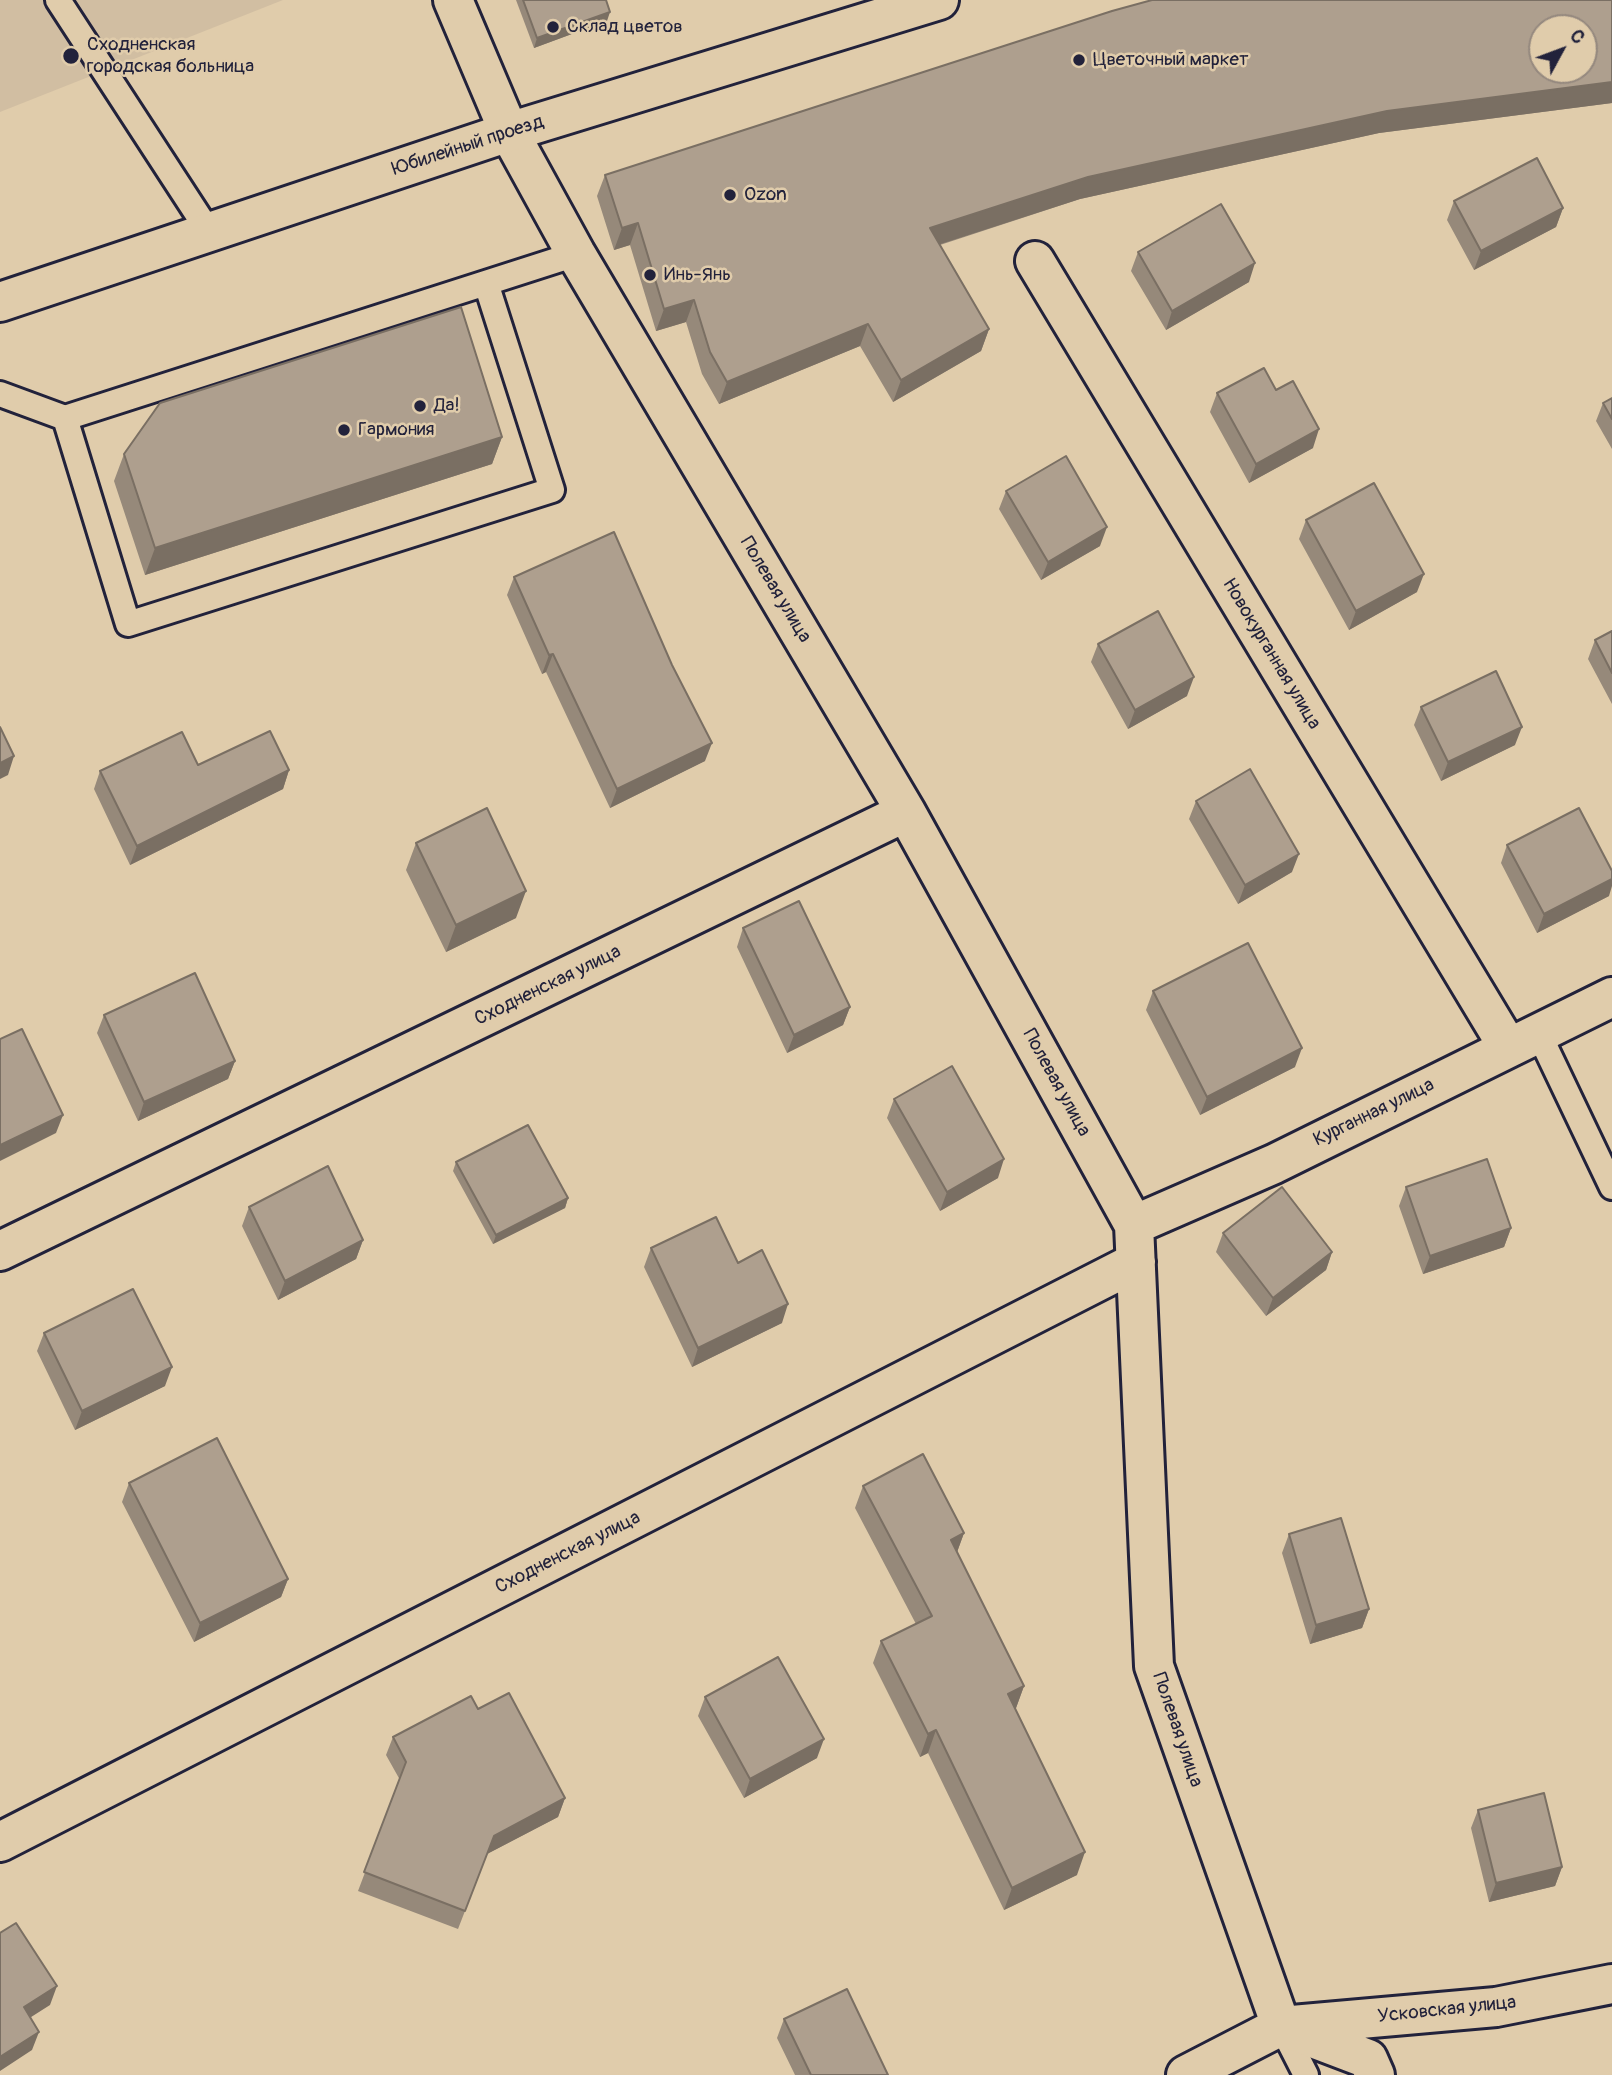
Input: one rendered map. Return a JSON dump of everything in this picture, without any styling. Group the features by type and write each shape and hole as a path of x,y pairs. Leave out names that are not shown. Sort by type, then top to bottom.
{"street":[{"name":"Полевая улица","path":"453,0 509,132 576,254 906,812 1135,1244 1154,1666 1281,2026"},
{"name":"Юбилейный проезд","path":"0,302 509,132 939,0"},
{"name":"Новокурганная улица","path":"1035,261 1523,1040"},
{"name":"Сходненская улица","path":"0,1251 906,812"},
{"name":"Курганная улица","path":"1135,1244 1273,1164 1612,997"},
{"name":"Сходненская улица","path":"0,1842 1135,1244"},
{"name":"Усковская улица","path":"1281,2026 1496,2007 1612,1984"},
{"path":"1186,2075 1281,2026 1368,2059 1375,2075"}],"lane":[{"path":"58,0 209,232"},
{"path":"0,394 65,418 576,254"},
{"path":"65,418 128,624 551,490 486,283"},
{"path":"1523,1040 1612,1187"},
{"path":"1281,2026 1306,2075"}],"shaded area":[{"name":"Сходненская городская больница","path":"0,0 283,0 0,112"}],"building":[{"path":"523,0 606,0 610,12 537,38"},
{"path":"1152,0 1612,0 1612,82 1598,84 1598,14 1528,14 1528,84 1596,84 1387,111 1088,177 930,228 989,329 901,380 868,324 727,382 710,352 694,300 664,309 638,223 622,228 605,175"},
{"path":"1537,158 1563,208 1481,251 1454,201"},
{"path":"1221,204 1255,263 1172,311 1138,252"},
{"path":"461,307 502,437 155,548 124,454 160,403"},
{"path":"1264,368 1276,390 1293,381 1319,429 1256,464 1217,393"},
{"path":"1612,398 1612,419 1603,403"},
{"path":"1066,456 1107,527 1048,562 1006,491"},
{"path":"1374,483 1424,574 1356,611 1306,520"},
{"path":"614,532 672,665 712,743 617,789 553,654 549,655 514,577"},
{"path":"1158,611 1194,677 1135,710 1098,644"},
{"path":"1612,631 1612,673 1595,640"},
{"path":"1496,671 1522,727 1448,762 1421,707"},
{"path":"0,727 14,756 0,763"},
{"path":"270,731 289,770 137,846 100,771 182,732 198,765"},
{"path":"1250,769 1299,854 1245,885 1196,801"},
{"path":"487,808 526,891 456,925 416,843"},
{"path":"1579,808 1612,871 1612,879 1544,914 1507,845"},
{"path":"799,901 850,1007 794,1035 743,928"},
{"path":"1248,943 1302,1048 1207,1097 1153,991"},
{"path":"195,973 235,1061 144,1102 104,1015"},
{"path":"22,1029 63,1115 0,1145 0,1039"},
{"path":"952,1066 1004,1159 947,1192 894,1099"},
{"path":"528,1125 568,1198 496,1235 456,1162"},
{"path":"1487,1159 1511,1228 1430,1256 1406,1187"},
{"path":"328,1166 363,1240 285,1281 249,1207"},
{"path":"1282,1187 1332,1252 1273,1298 1223,1233"},
{"path":"716,1217 738,1263 762,1250 788,1304 698,1348 651,1248"},
{"path":"133,1289 172,1367 82,1411 44,1333"},
{"path":"217,1438 288,1579 200,1623 129,1483"},
{"path":"923,1454 964,1533 951,1540 1024,1686 1008,1694 1085,1852 1012,1888 936,1730 928,1734 881,1641 932,1616 863,1486"},
{"path":"1341,1518 1369,1609 1316,1625 1289,1534"},
{"path":"778,1657 824,1739 750,1779 705,1697"},
{"path":"509,1693 565,1798 494,1836 465,1911 364,1872 406,1762 393,1737 471,1696 478,1709"},
{"path":"1544,1793 1562,1867 1496,1883 1478,1810"},
{"path":"16,1923 57,1986 24,2007 39,2032 0,2057 0,1933"},
{"path":"847,1989 888,2075 811,2075 784,2019"}],"place":[{"name":"Склад цветов","path":"553,27"},
{"name":"Сходненская городская больница","path":"71,56"},
{"name":"Цветочный маркет","path":"1079,60"},
{"name":"Ozon","path":"730,195"},
{"name":"Инь-Янь","path":"650,275"},
{"name":"Да!","path":"420,406"},
{"name":"Гармония","path":"344,430"}]}
